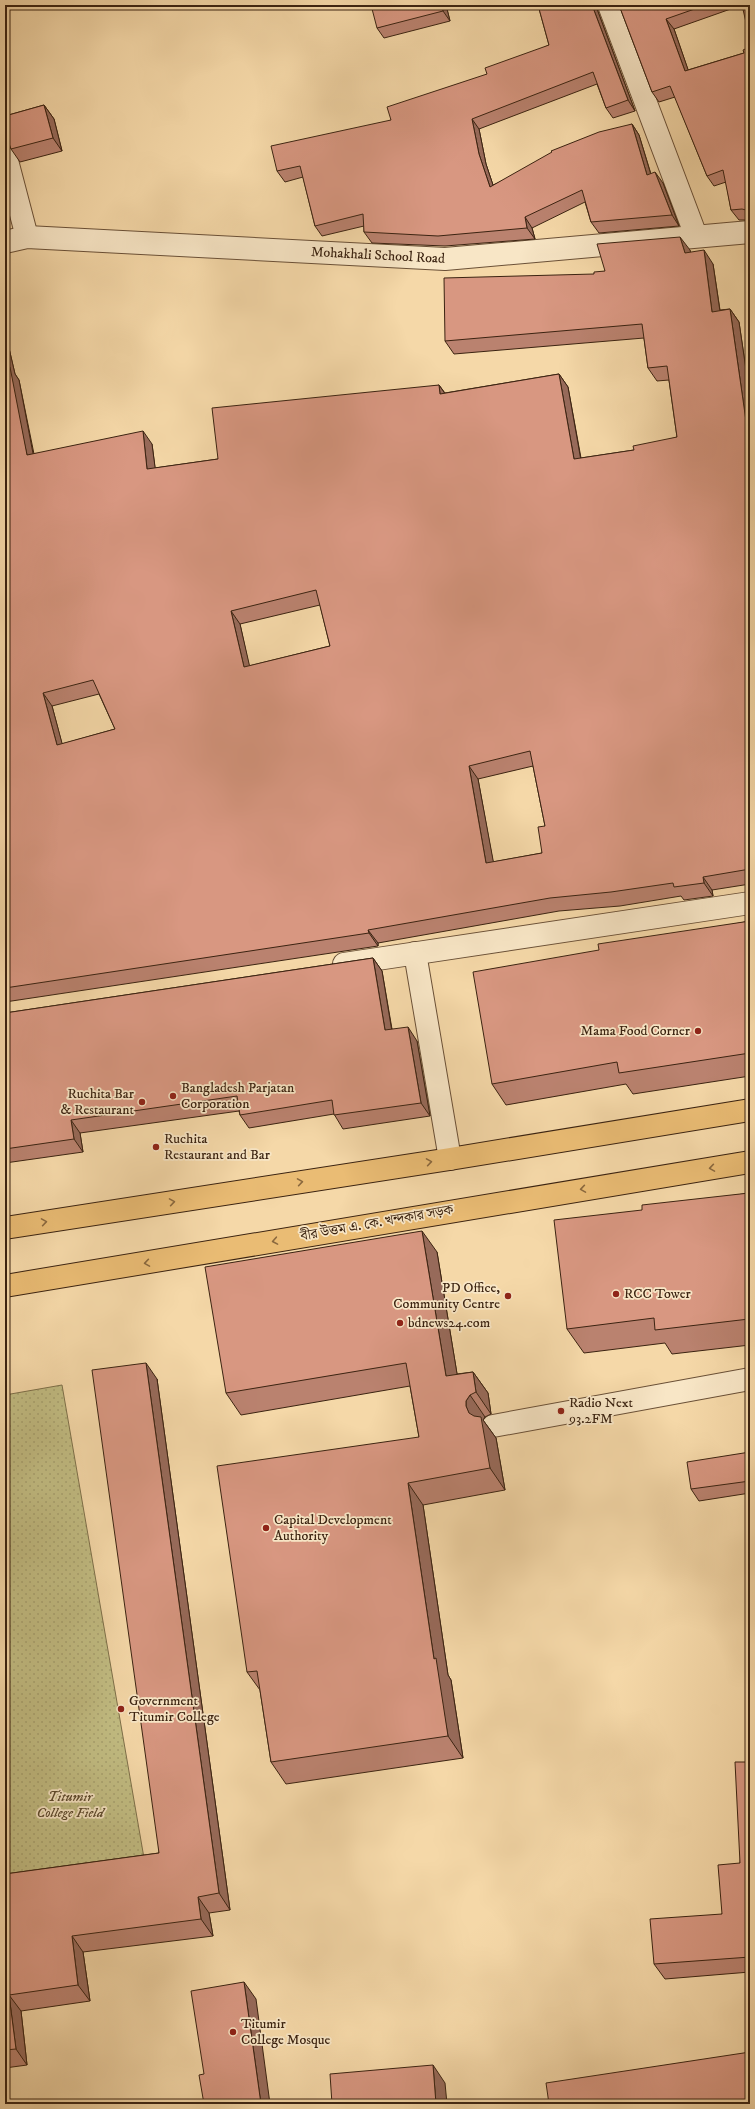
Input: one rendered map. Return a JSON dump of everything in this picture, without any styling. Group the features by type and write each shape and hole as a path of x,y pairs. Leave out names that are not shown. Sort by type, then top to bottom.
{"main road":[{"path":"5,1228 450,1160 750,1110"},
{"name":"বীর উত্তম এ. কে. খন্দকার সড়ক","path":"5,1286 750,1162"}],"street":[{"path":"609,5 696,236"},
{"path":"5,153 27,237"},
{"name":"Mohakhali School Road","path":"5,242 27,237 445,259 750,232"},
{"path":"322,967 750,903"},
{"path":"416,953 450,1160"},
{"path":"493,1426 750,1379"}],"green space":[{"name":"Titumir College Field","path":"62,1385 144,1858 5,1882 5,1395"}],"building":[{"path":"371,5 441,5 443,11 377,28"},
{"path":"538,5 592,5 628,100 606,108 593,72 472,119 479,154 490,187 552,152 551,151 599,132 632,124 647,175 655,172 672,215 591,222 582,190 525,217 527,228 438,236 364,232 363,214 315,226 300,166 277,171 271,146 391,120 387,107 487,74 485,68 549,45"},
{"path":"619,5 706,5 666,19 685,71 744,53 743,50 750,47 750,211 742,209 731,210 723,170 707,176 670,86 652,92"},
{"path":"742,5 750,5 750,40"},
{"path":"44,105 53,138 11,149 5,132 5,116"},
{"path":"680,237 685,253 704,250 712,312 730,309 750,449 750,869 703,877 704,883 674,887 673,883 611,892 550,898 368,930 369,933 5,988 5,358 7,368 10,367 27,455 143,431 147,469 218,459 212,408 439,385 440,394 559,374 574,459 634,450 633,446 677,437 667,366 648,368 642,324 445,341 444,278 594,274 594,272 605,271 597,244","holes":["316,590 330,646 244,667 231,611","93,680 115,729 57,745 43,693","530,751 545,826 538,827 542,853 486,863 469,766"]},
{"path":"750,921 750,1053 619,1073 617,1062 492,1084 473,972 599,950 598,944"},
{"path":"373,958 385,1030 408,1027 421,1103 334,1115 332,1100 240,1115 237,1096 71,1120 74,1139 5,1149 5,1013"},
{"path":"750,1186 750,1307 747,1307 749,1319 655,1330 654,1318 567,1329 554,1220 642,1210 642,1205 749,1193 748,1187"},
{"path":"422,1231 446,1376 473,1372 476,1392 470,1395 466,1401 466,1406 469,1413 474,1416 481,1417 490,1468 408,1483 434,1659 436,1658 448,1736 271,1762 257,1671 247,1672 217,1466 419,1437 406,1363 226,1393 205,1267"},
{"path":"146,1363 219,1893 198,1897 201,1919 72,1936 78,1985 9,1995 16,2049 5,2050 5,1874 159,1853 92,1370"},
{"path":"750,1452 750,1481 691,1489 687,1462"},
{"path":"735,1762 750,1762 750,1957 654,1964 650,1919 722,1914 718,1865 740,1863"},
{"path":"244,1982 261,2104 204,2104 199,2075 204,2074 191,1991"},
{"path":"750,2052 750,2104 684,2104 684,2102 672,2104 549,2104 546,2083"},
{"path":"433,2065 436,2104 332,2104 330,2074"}],"place":[{"name":"Mama Food Corner","path":"698,1031"},
{"name":"Bangladesh Parjatan Corporation","path":"173,1096"},
{"name":"Ruchita Bar & Restaurant","path":"142,1102"},
{"name":"Ruchita Restaurant and Bar","path":"156,1147"},
{"name":"RCC Tower","path":"616,1294"},
{"name":"PD Office, Community Centre","path":"508,1296"},
{"name":"bdnews24.com","path":"400,1323"},
{"name":"Radio Next 93.2FM","path":"561,1411"},
{"name":"Capital Development Authority","path":"266,1528"},
{"name":"Government Titumir College","path":"121,1709"},
{"name":"Titumir College Mosque","path":"233,2032"}]}
